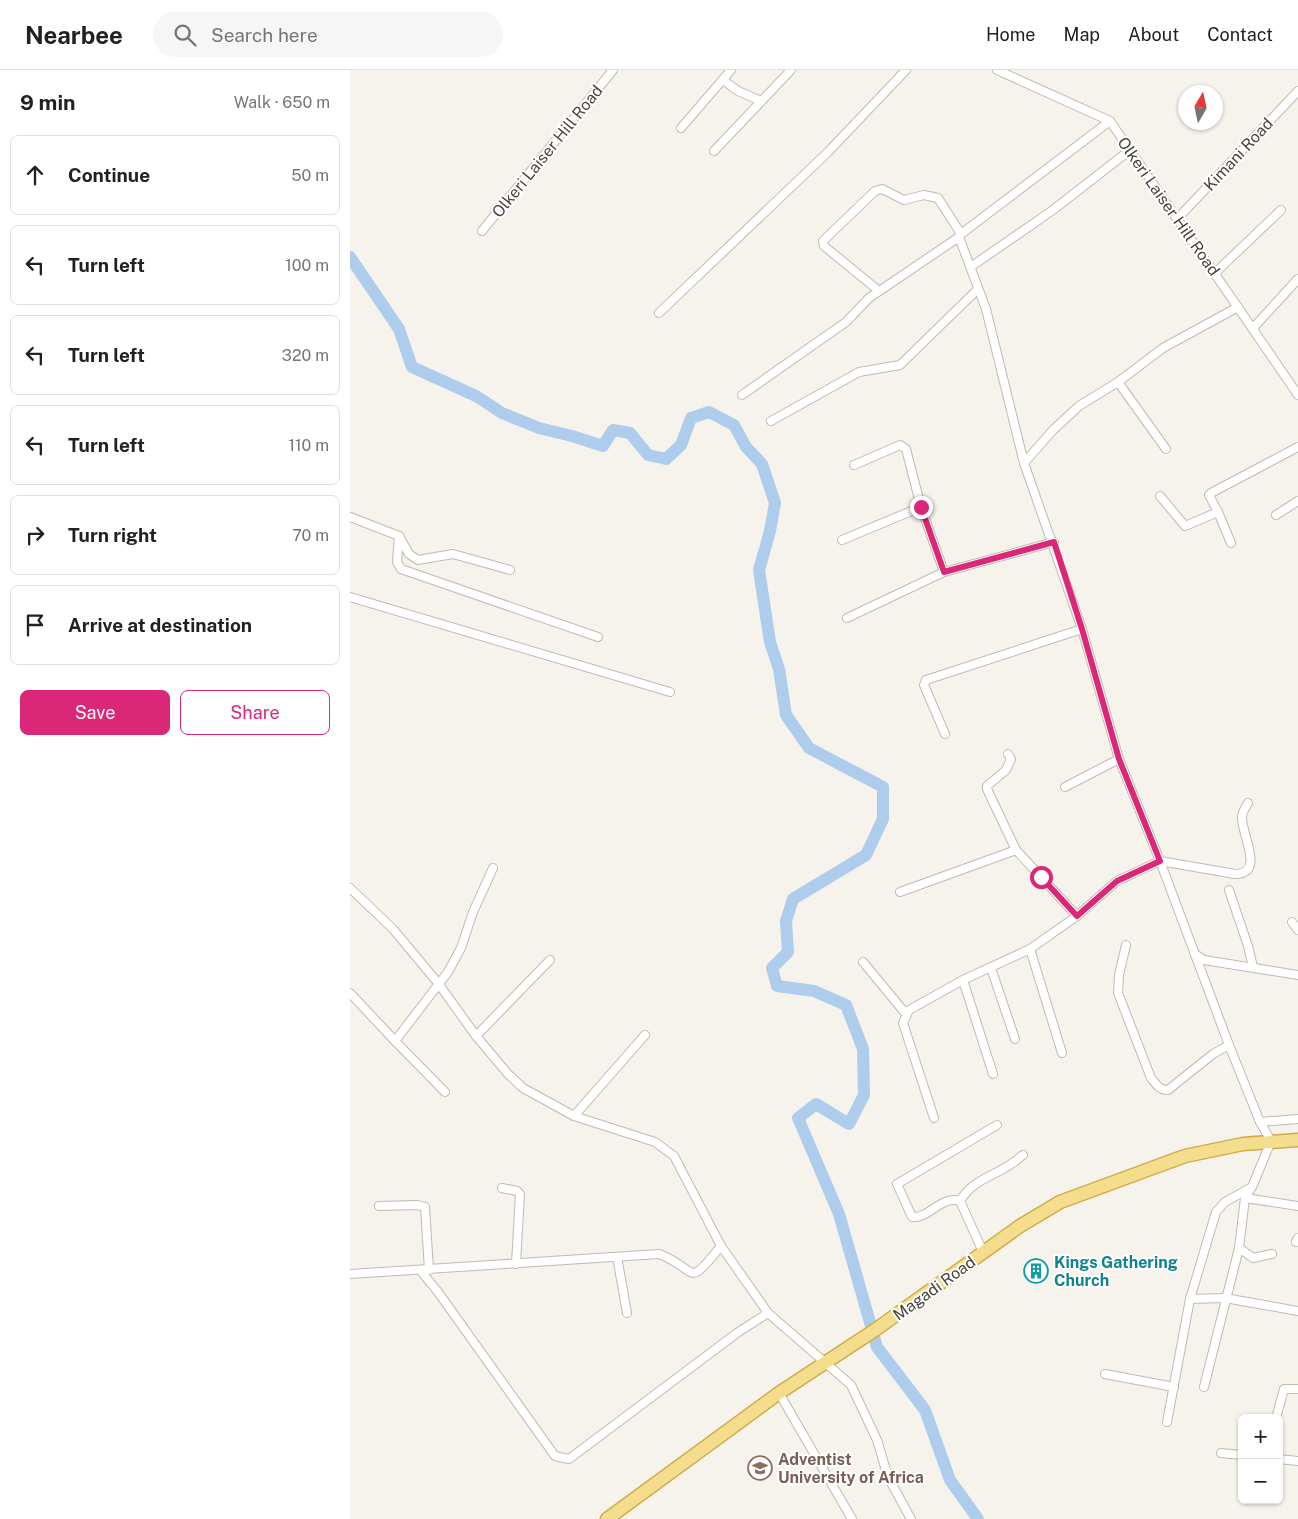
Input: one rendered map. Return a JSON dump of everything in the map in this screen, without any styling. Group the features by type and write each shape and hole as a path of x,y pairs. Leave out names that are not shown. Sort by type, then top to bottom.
{"highway":[{"name":"Magadi Road","path":"607,1519 779,1393 828,1363 983,1252 1060,1202 1086,1190 1185,1156 1243,1144 1298,1140"}],"street":[{"name":"Olkeri Laiser Hill Road","path":"482,231 613,70"},
{"path":"681,128 731,70"},
{"path":"714,151 790,70"},
{"path":"659,313 828,152 906,70"},
{"name":"Olkeri Laiser Hill Road","path":"997,70 1110,121 1298,394"},
{"path":"724,80 738,91 761,101"},
{"name":"Kimani Road","path":"1178,218 1298,91"},
{"path":"742,396 846,322 878,291 960,236 1110,121"},
{"path":"972,266 1053,210 1130,150"},
{"path":"878,291 824,246 823,242 875,191 882,189 904,200 924,195 938,198 960,236 986,309 1024,464 1054,542 1082,629 1119,759 1160,861 1229,1045 1260,1122 1271,1141 1252,1187 1245,1198 1238,1248 1204,1387"},
{"path":"1216,273 1281,210"},
{"path":"1253,328 1298,279"},
{"path":"771,421 859,372 900,365 978,289"},
{"path":"1024,464 1053,430 1072,412 1118,382 1163,348 1238,307"},
{"path":"1118,382 1166,449"},
{"path":"854,465 902,446 906,449 921,507 944,572"},
{"path":"1231,542 1209,495 1211,492 1298,447"},
{"path":"1160,496 1183,526 1218,512"},
{"path":"1276,515 1298,501"},
{"path":"842,540 921,507"},
{"path":"350,517 399,536 409,554 418,560 453,554 510,570"},
{"path":"399,536 397,562 401,569 598,637"},
{"path":"847,618 944,572 1054,542"},
{"path":"350,597 670,692"},
{"path":"945,734 924,685 926,680 1082,629"},
{"path":"1008,754 1010,759 1007,768 986,787 1016,850 1077,916"},
{"path":"1065,787 1119,759"},
{"path":"934,1118 903,1023 906,1014 963,980 1030,949 1077,916 1117,881 1160,861 1235,874 1248,870 1251,860 1242,817 1248,803"},
{"path":"900,892 1016,850"},
{"path":"396,1041 448,972 461,948 473,912 493,868"},
{"path":"350,888 393,930 438,983 476,1036 508,1074 523,1088 574,1116 664,1147 674,1156 721,1246 768,1313 828,1363 851,1385 877,1440 888,1477 911,1519"},
{"path":"1229,890 1253,967"},
{"path":"1292,922 1298,930"},
{"path":"1126,945 1118,982 1118,993 1151,1078 1158,1087 1162,1090 1168,1090 1213,1054 1229,1045"},
{"path":"1030,949 1062,1053"},
{"path":"1195,954 1204,960 1298,975"},
{"path":"476,1036 550,960"},
{"path":"863,962 906,1014"},
{"path":"991,968 1015,1039"},
{"path":"963,980 992,1074"},
{"path":"350,993 445,1092"},
{"path":"574,1116 645,1036"},
{"path":"1260,1122 1298,1119"},
{"path":"983,1252 960,1201 954,1199 946,1201 917,1218 912,1217 897,1183 997,1125"},
{"path":"960,1201 965,1192 978,1181 1014,1163 1023,1154"},
{"path":"1167,1422 1190,1299 1216,1212 1225,1202 1252,1187"},
{"path":"502,1188 517,1191 520,1194 516,1264"},
{"path":"1245,1198 1298,1206"},
{"path":"379,1206 417,1205 425,1207 424,1270 544,1441 555,1456 561,1458 569,1459 737,1333 768,1313"},
{"path":"350,1274 659,1254 682,1269 694,1273 701,1272 721,1246"},
{"path":"1238,1248 1254,1258 1272,1254"},
{"path":"617,1256 627,1313"},
{"path":"1190,1299 1225,1298 1298,1311"},
{"path":"1106,1374 1174,1386"},
{"path":"1277,1414 1284,1389 1298,1389"},
{"path":"779,1393 852,1519"},
{"path":"1221,1453 1238,1455"},
{"path":"1283,1460 1298,1462"}],"waterway":[{"path":"350,257 399,329 412,367 476,396 502,413 539,428 603,446 613,430 630,433 648,455 666,459 681,445 691,418 709,412 734,425 746,447 762,464 775,503 770,531 759,570 770,642 779,669 786,715 809,748 883,787 883,819 866,855 793,899 786,921 788,952 772,968 777,986 814,991 846,1005 863,1049 864,1095 849,1124 816,1104 798,1118 839,1214 877,1347 925,1410 950,1480 978,1519"}],"place":[{"name":"Kings Gathering Church","path":"1036,1271"},
{"name":"Adventist University of Africa","path":"760,1468"}],"route":[{"path":"921,507 944,572 1054,542 1082,629 1119,759 1160,861 1117,881 1077,916 1041,877"}]}
